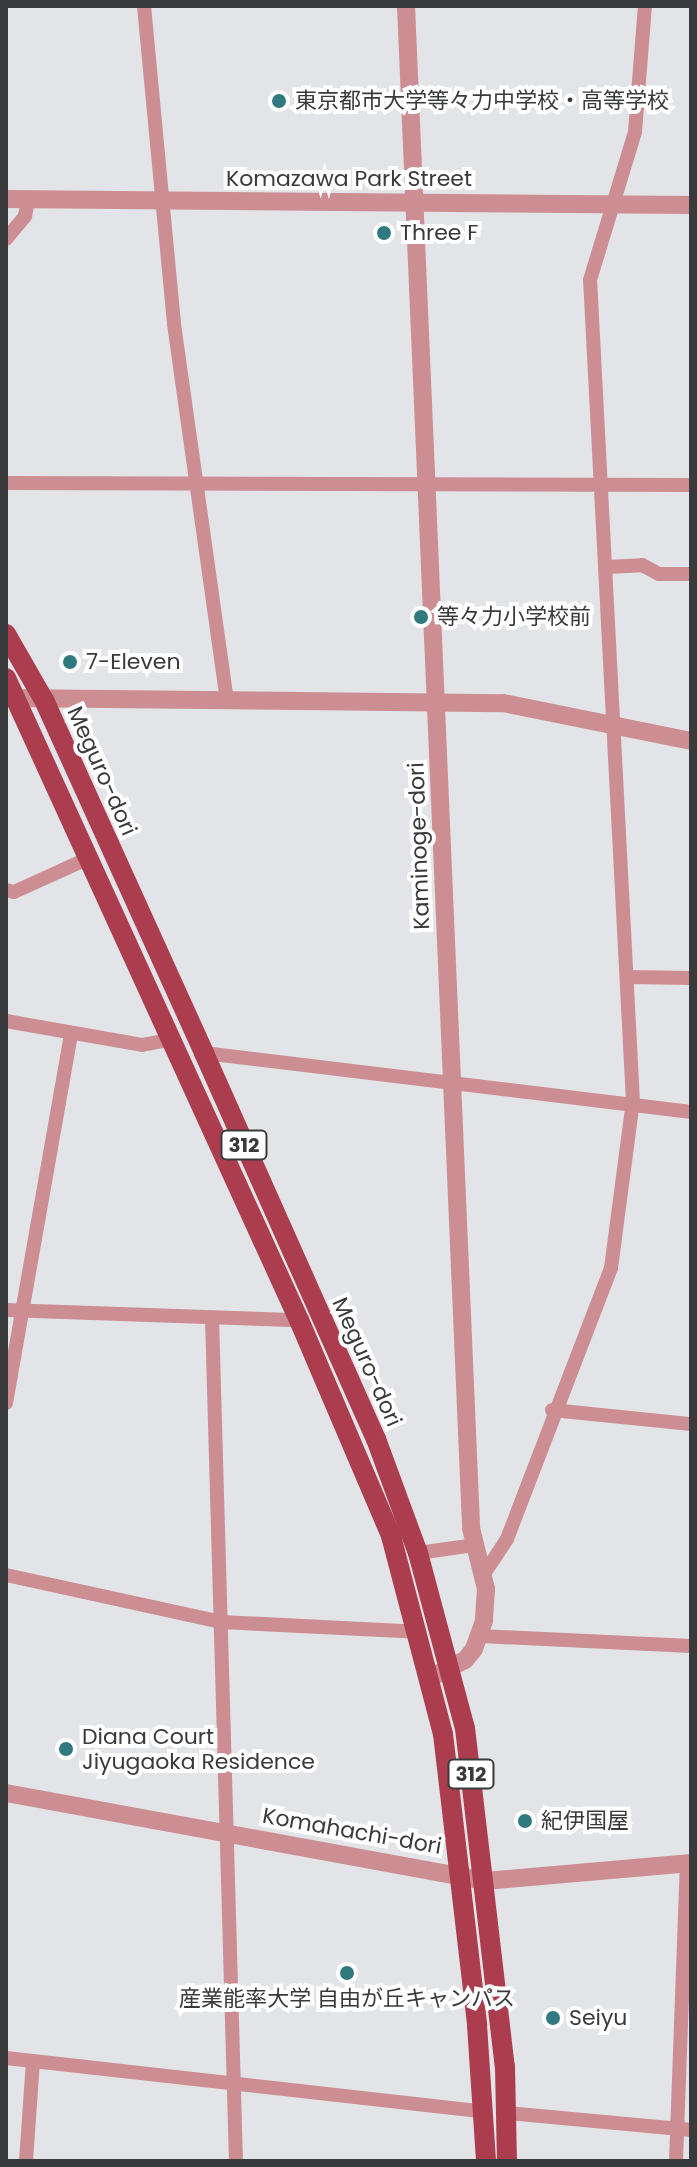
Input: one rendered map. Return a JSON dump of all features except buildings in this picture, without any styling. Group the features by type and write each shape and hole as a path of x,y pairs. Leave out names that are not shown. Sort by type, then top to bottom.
{"main road":[{"name":"Meguro-dori","path":"6,634 44,700 204,1053 376,1439 418,1553 465,1728 485,1881 507,2113 507,2161"},
{"name":"Meguro-dori","path":"6,678 12,698 89,858 299,1320 391,1536 430,1678 461,1876 486,2161"}],"street":[{"path":"144,6 161,202 227,701"},
{"name":"Kaminoge-dori","path":"406,6 451,1081 475,1545 484,1574 480,1636"},
{"path":"484,1574 507,1539 552,1410 611,1268 633,1102 616,724 590,280 635,132 645,6"},
{"name":"Komazawa Park Street","path":"6,199 691,205"},
{"path":"6,239 25,216 28,200"},
{"path":"6,483 603,482 691,485"},
{"path":"607,567 642,565 659,574 691,574"},
{"path":"12,698 437,701 533,706 691,741"},
{"path":"6,890 14,892 89,858"},
{"path":"628,977 691,978"},
{"path":"6,1021 71,1035 154,1046 172,1039"},
{"path":"6,1403 71,1035"},
{"path":"204,1053 633,1102 691,1112"},
{"path":"6,1310 21,1314 299,1320"},
{"path":"212,1318 236,2161"},
{"path":"552,1410 691,1424"},
{"path":"418,1553 475,1545"},
{"path":"6,1575 222,1622 417,1632"},
{"path":"430,1678 465,1660 480,1636 691,1646"},
{"name":"Komahachi-dori","path":"6,1793 485,1881 689,1864"},
{"path":"676,2161 684,2130 689,1864"},
{"path":"6,2058 484,2112"},
{"path":"26,2161 33,2061"},
{"path":"507,2113 684,2130"}],"place":[{"name":"東京都市大学等々力中学校・高等学校","path":"279,101"},
{"name":"Three F","path":"384,233"},
{"name":"等々力小学校前","path":"421,617"},
{"name":"7-Eleven","path":"70,662"},
{"name":"Diana Court Jiyugaoka Residence","path":"66,1749"},
{"name":"紀伊国屋","path":"525,1821"},
{"name":"産業能率大学 自由が丘キャンパス","path":"347,1973"},
{"name":"Seiyu","path":"553,2018"}]}
